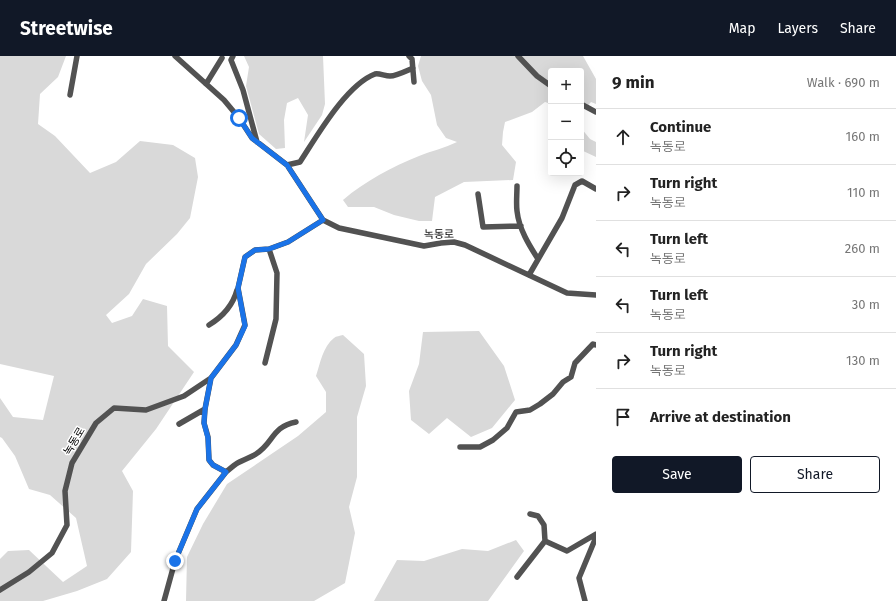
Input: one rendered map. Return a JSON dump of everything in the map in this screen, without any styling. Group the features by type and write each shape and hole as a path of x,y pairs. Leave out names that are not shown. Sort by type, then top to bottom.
{"street":[{"path":"70,95 77,56"},
{"path":"175,56 224,100 239,118 252,138 287,165 323,220"},
{"path":"233,56 231,60 243,90 257,142"},
{"path":"409,56 412,59 414,82"},
{"path":"518,56 537,76 548,84"},
{"path":"206,84 222,58"},
{"path":"287,165 300,162 337,108 362,80 377,73 391,76 413,68"},
{"path":"584,106 596,112"},
{"path":"529,275 562,218 575,185 582,181 596,189"},
{"path":"517,186 517,211 521,226 529,246 538,259"},
{"path":"478,194 483,227 521,226"},
{"name":"녹동로","path":"209,325 218,320 226,311 236,295 245,257 255,250 269,249 288,242 323,220 339,228 424,246 454,242 465,245 567,293 596,295"},
{"path":"265,363 276,319 276,273 269,249"},
{"name":"녹동로","path":"0,590 29,572 52,553 67,525 65,491 72,464 96,423 114,408 146,410 184,396 211,378 236,345 245,326 238,288"},
{"path":"460,447 480,447 494,440 507,428 516,412 530,410 553,394 563,382 571,377 575,363 592,344 596,345"},
{"name":"녹동로","path":"211,378 204,423 208,438 209,460 213,465 226,472"},
{"path":"179,424 205,409"},
{"path":"164,601 175,561 197,509 226,472 236,464 256,454 266,446 276,432 288,423 296,422"},
{"path":"517,577 545,541 544,525 538,516 530,514"},
{"path":"545,541 567,550 596,535"},
{"path":"585,601 579,578 596,535"}],"shaded area":[{"path":"0,56 66,56 58,77 40,94 38,124 55,136 90,173 116,162 140,141 173,145 195,158 198,177 190,218 177,234 146,264 129,294 106,315 112,323 132,316 143,299 167,306 168,346 194,372 156,429 122,471 133,491 131,552 107,579 77,591 43,601 0,601 0,559 8,551 29,550 63,582 87,566 76,518 50,495 29,489 15,456 0,437 0,398 13,417 43,420 54,376 0,364"},
{"path":"244,56 323,56 325,104 322,115 304,142 308,115 298,98 287,103 284,120 285,148 276,149 259,134 246,86 249,67"},
{"path":"421,56 583,56 596,79 596,104 591,102 584,110 584,68 548,68 548,103 545,102 532,112 505,122 502,145 516,162 513,180 464,182 435,197 432,221 419,221 394,215 374,207 348,207 343,200 370,181 409,160 457,142 446,138 437,125 431,95 422,81 418,66"},
{"path":"584,132 590,139 596,142 596,157 584,151"},
{"path":"479,331 504,366 515,400 492,428 471,437 447,418 429,434 411,420 409,391 419,364 423,332"},
{"path":"343,335 364,354 366,386 357,417 357,477 349,507 355,533 345,583 314,601 186,601 187,557 203,524 227,484 298,436 326,412 326,392 316,376 322,356 330,341 335,337"},
{"path":"516,540 524,551 488,601 374,601 397,560 424,561 462,549 488,551"}],"route":[{"path":"175,561 197,509 226,472 213,465 209,460 208,438 204,423 205,409 211,378 236,345 245,326 238,288 245,257 255,250 269,249 288,242 323,220 287,165 252,138 239,118"}]}
